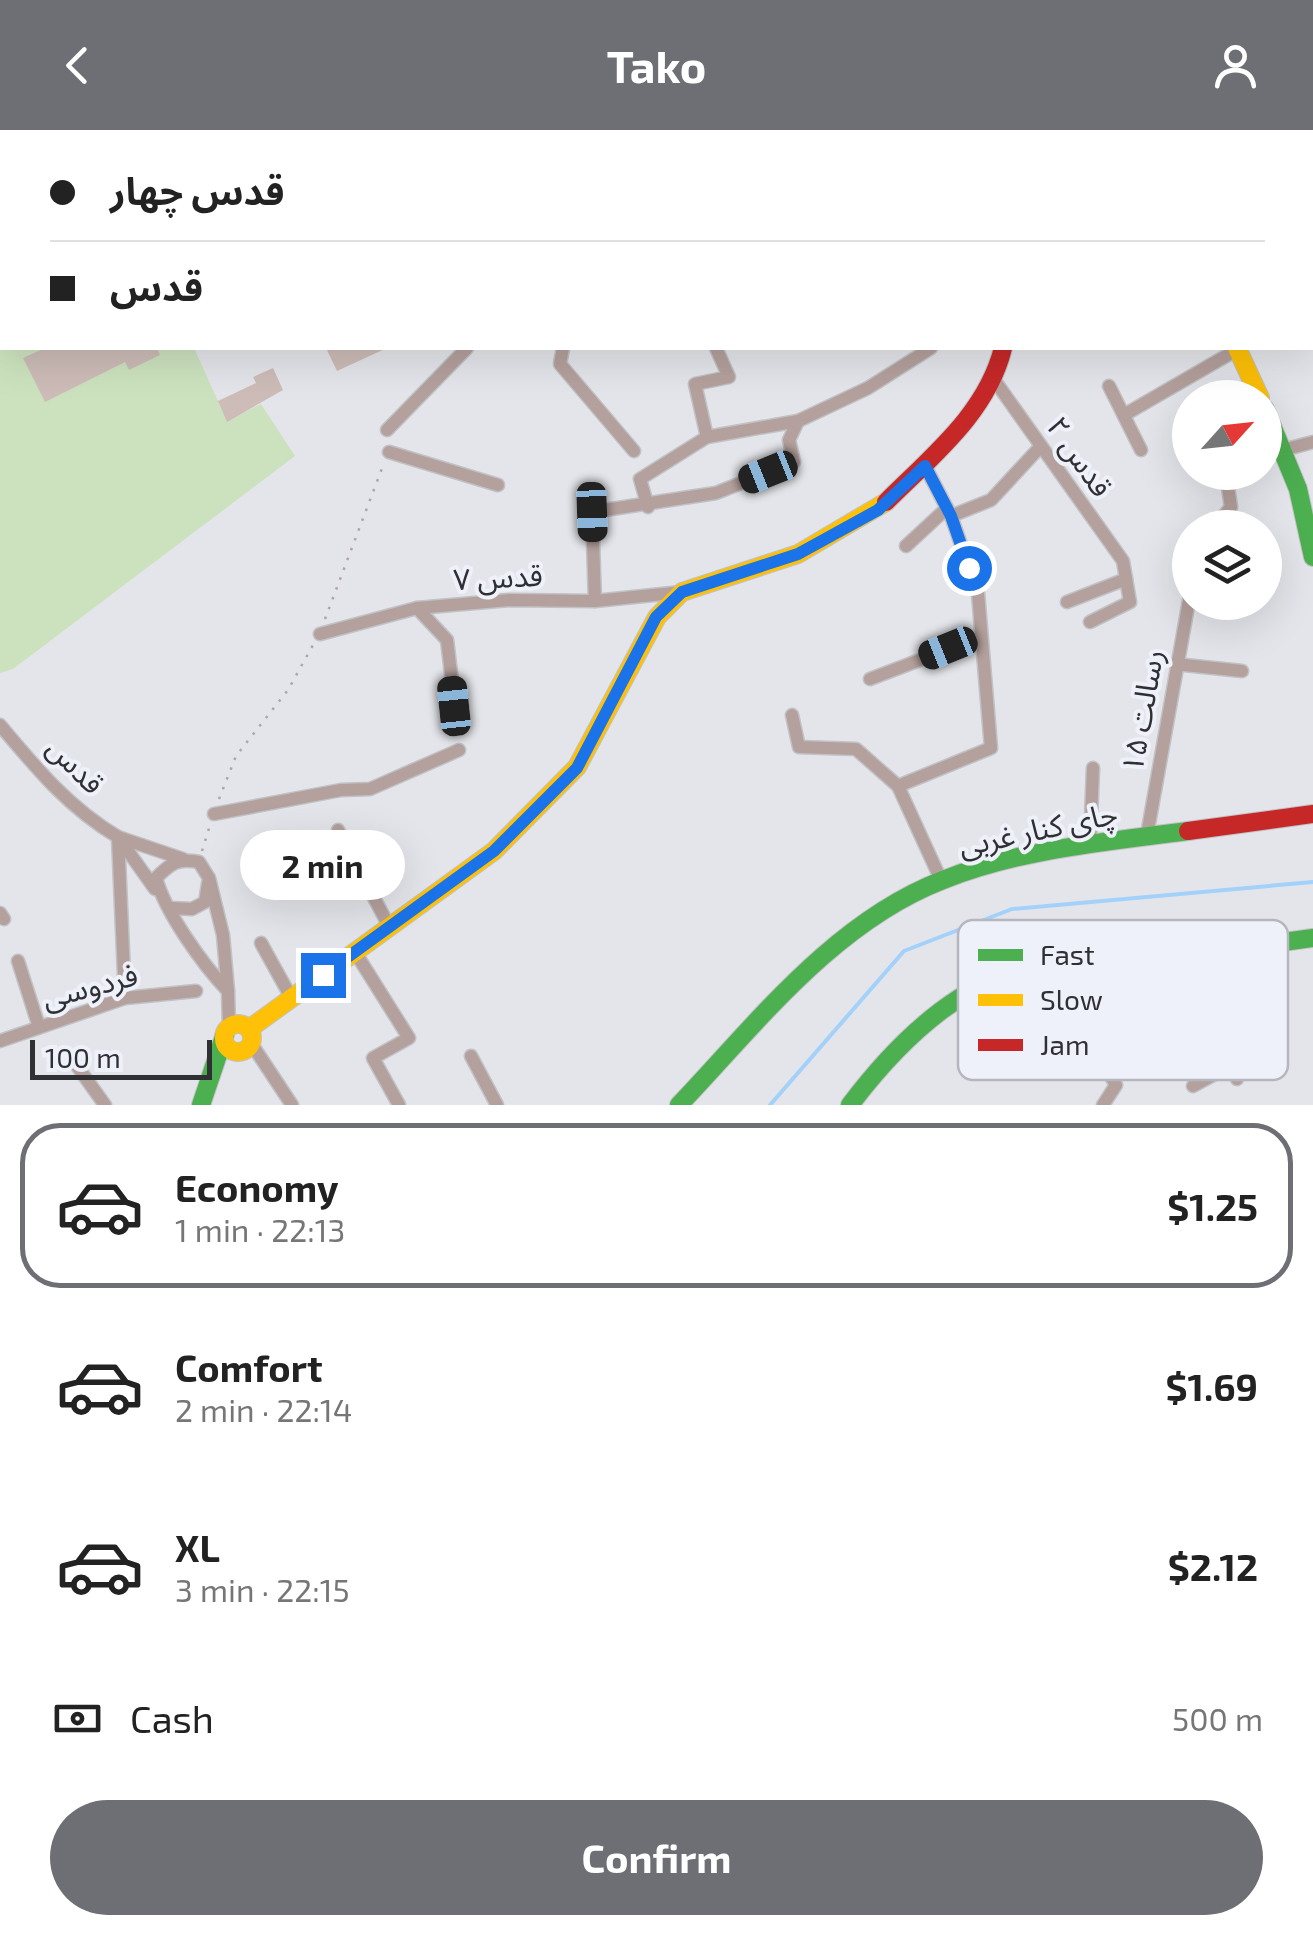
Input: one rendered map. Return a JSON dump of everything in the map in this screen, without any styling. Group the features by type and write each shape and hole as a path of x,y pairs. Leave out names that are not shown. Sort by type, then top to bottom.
{"street":[{"path":"388,430 465,350"},
{"path":"563,350 560,364 634,451"},
{"path":"706,437 695,384 728,378 717,350"},
{"path":"648,506 640,479 706,437 798,421 868,388 928,350"},
{"path":"118,837 199,862 208,878 223,936 227,1030 200,1105 249,1040 292,999 494,851 577,768 656,617 682,592 798,554 878,510 925,466 995,381 1003,350"},
{"path":"1124,415 1235,350"},
{"path":"1239,350 1252,380"},
{"name":"قدس ۲","path":"995,381 1123,561 1126,578"},
{"path":"1109,386 1142,450"},
{"path":"596,601 592,512 716,493 794,462 789,440 798,421"},
{"path":"1282,447 1313,442"},
{"path":"906,546 949,512 991,500 1042,446"},
{"path":"389,452 498,486"},
{"path":"1282,459 1298,489 1313,557"},
{"path":"898,786 991,748 978,593 949,512 925,466"},
{"path":"1067,602 1126,578 1130,602 1090,622"},
{"name":"قدس ۷","path":"320,634 417,608 510,600 596,601 682,592"},
{"path":"417,608 447,640 454,706"},
{"name":"رسالت ۱۵","path":"1148,835 1185,620"},
{"path":"870,679 980,637"},
{"path":"1175,664 1242,671"},
{"path":"792,715 799,748 856,749 898,786 941,880"},
{"name":"قدس","path":"2,730 49,784 93,822 118,837"},
{"path":"214,814 341,790 370,789 459,750"},
{"path":"1090,844 1093,768"},
{"name":"چای کنار غربی","path":"679,1105 812,964 873,918 941,880 1039,851 1313,814"},
{"path":"338,830 389,926"},
{"path":"118,837 172,908 202,964 228,990"},
{"path":"118,837 125,998"},
{"path":"160,895 156,878 171,863 183,859"},
{"path":"172,908 192,909 205,902 210,894 208,878"},
{"path":"1288,941 1313,938"},
{"path":"261,943 292,999"},
{"path":"355,952 409,1038 373,1058 399,1105"},
{"path":"18,961 39,1027"},
{"name":"فردوسی","path":"0,1040 125,998 196,991"},
{"path":"850,1105 884,1056 958,1000"},
{"path":"227,1030 236,1024 292,1105"},
{"path":"471,1056 498,1105"},
{"path":"78,1066 105,1105"},
{"path":"1103,1105 1116,1085 1113,1080"},
{"path":"1193,1086 1212,1080"}],"path":[{"path":"199,862 236,756 288,690 320,634 389,452"}],"green space":[{"path":"0,350 195,350 227,421 261,404 295,456 13,669 0,673"}],"building":[{"path":"41,350 158,350 160,355 129,370 125,362 45,402 23,358"},
{"path":"327,350 383,350 337,371"},
{"path":"273,368 283,390 227,422 218,401 256,383 253,377"}],"waterway":[{"path":"984,920 1012,909 1313,882"},
{"path":"770,1105 904,951 958,930"}],"traffic: fast":[{"path":"1282,450 1298,489 1313,557"},
{"path":"679,1105 799,978 867,921 904,898 943,880 1003,861 1064,848 1188,831"},
{"path":"1288,941 1313,938"},
{"path":"850,1105 892,1055 958,1000"},
{"path":"201,1105 225,1034"}],"traffic: slow":[{"path":"1238,350 1252,380"},
{"path":"249,1029 494,851 577,767 657,617 682,592 798,554 886,502"},
{"path":"238,1024 248,1028 252,1038 248,1048 238,1052 228,1048 224,1038 228,1028 238,1024"}],"traffic: jam":[{"path":"886,502 971,413 1002,350"},
{"path":"1188,831 1313,814"}],"route":[{"path":"323,975 494,851 577,768 656,617 682,592 798,554 878,510 925,466 951,516 969,568"}]}
